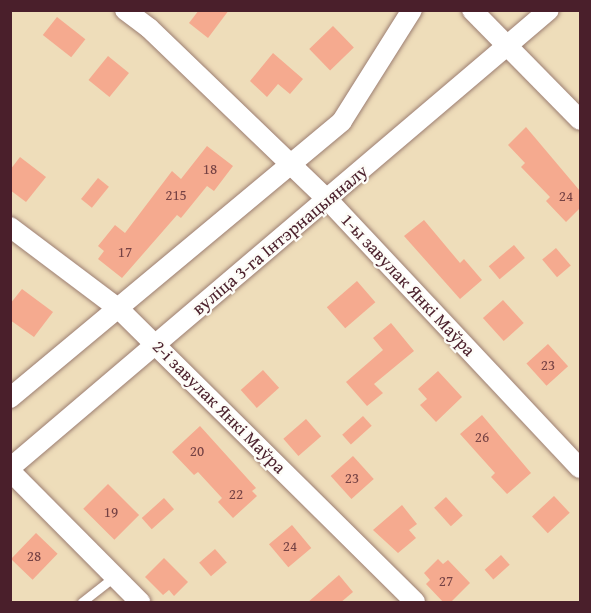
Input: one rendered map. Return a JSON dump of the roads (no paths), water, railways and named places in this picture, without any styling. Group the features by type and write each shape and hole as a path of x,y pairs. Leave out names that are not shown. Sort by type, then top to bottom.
{"street":[{"name":"1-ы завулак Янкі Маўра","path":"126,10 149,28 292,164 580,468"},
{"path":"10,398 120,310 342,122 412,10"},
{"path":"472,10 580,120"},
{"name":"вуліца 3-га Інтэрнацыяналу","path":"10,470 549,10"},
{"name":"2-і завулак Янкі Маўра","path":"10,227 120,310 415,603"},
{"path":"10,470 140,603"}],"lane":[{"path":"82,603 115,576"}]}
